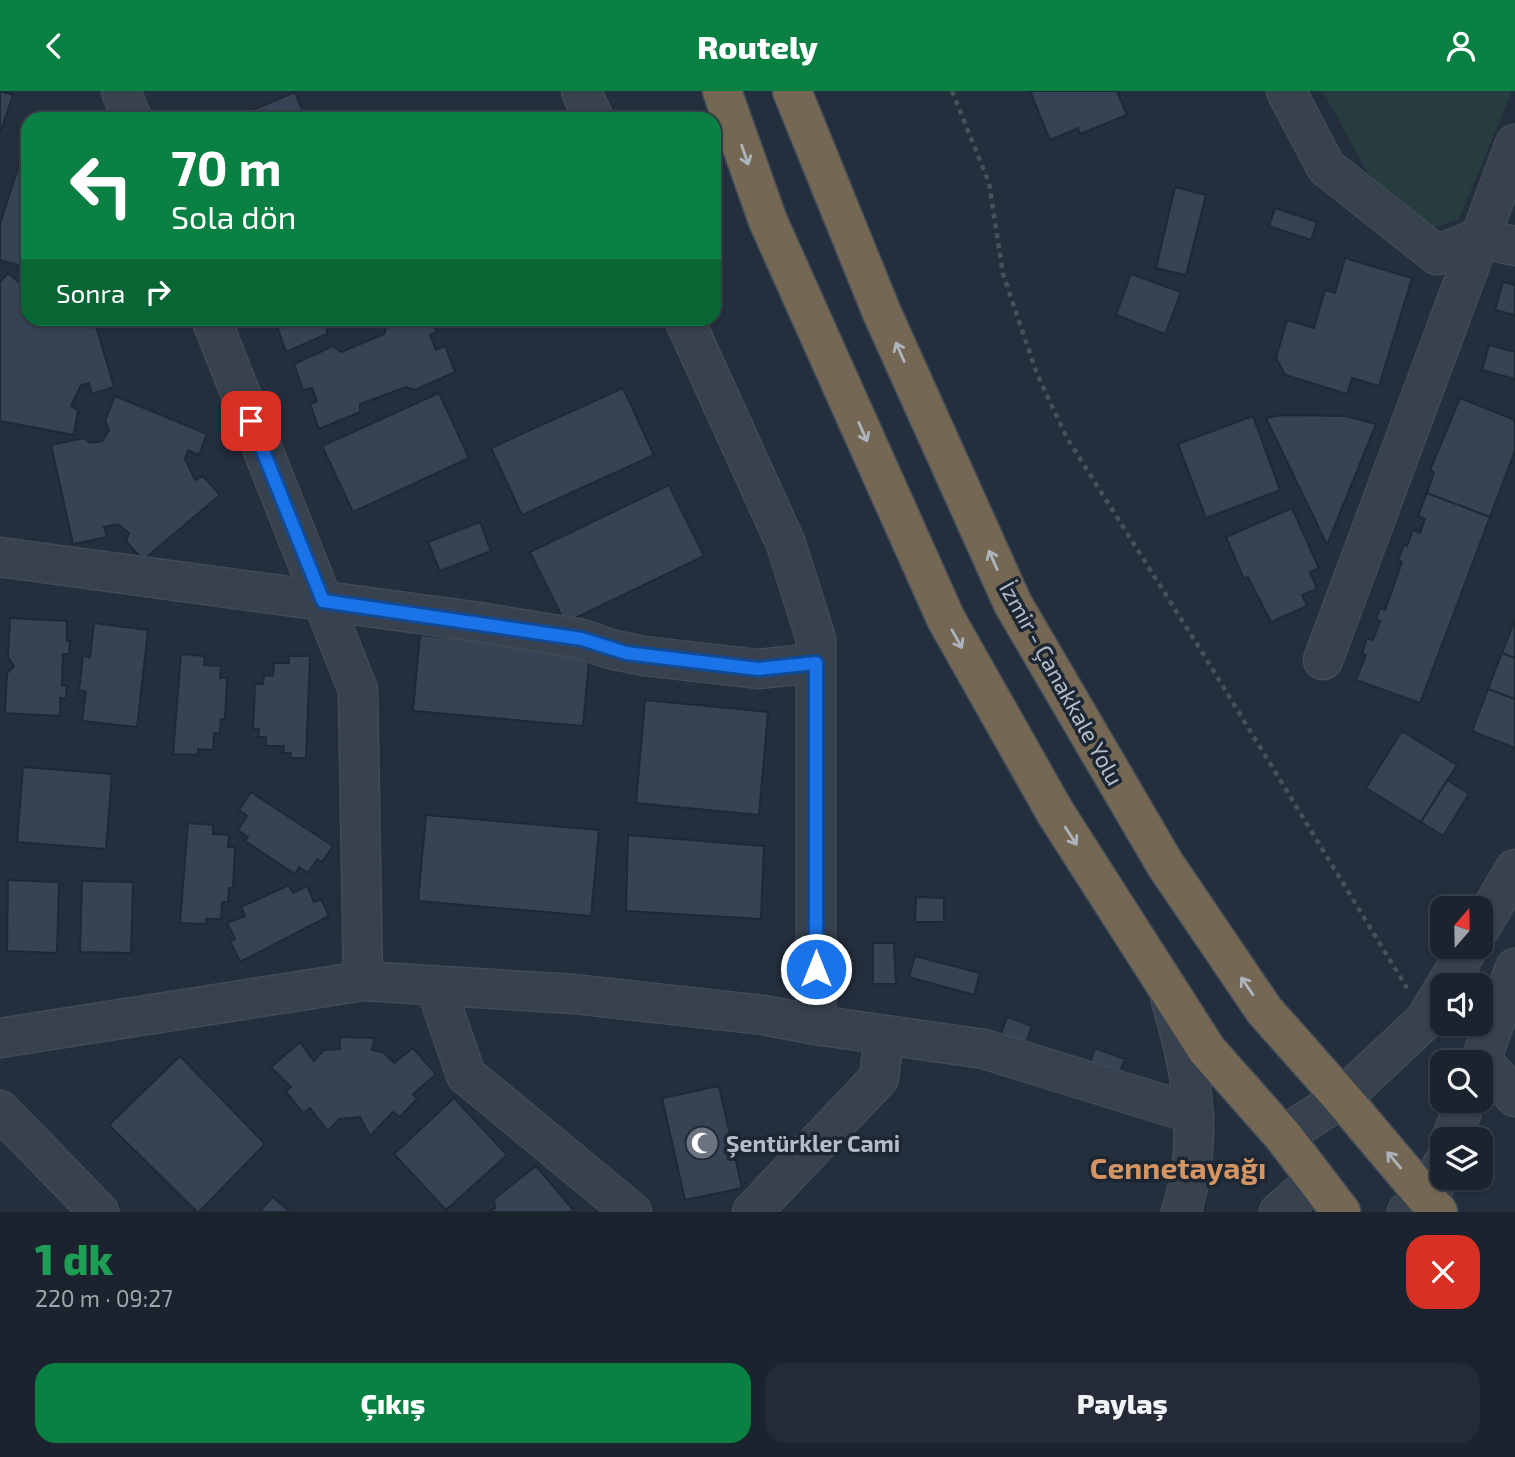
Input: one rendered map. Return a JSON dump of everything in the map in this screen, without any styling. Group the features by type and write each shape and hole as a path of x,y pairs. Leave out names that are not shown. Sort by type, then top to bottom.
{"highway":[{"path":"722,91 768,221 946,619 1055,812 1207,1049 1283,1136 1341,1212"},
{"name":"İzmir - Çanakkale Yolu","path":"792,91 882,313 1013,604 1166,865 1264,1010 1342,1098 1425,1208"}],"street":[{"path":"121,91 129,112"},
{"path":"581,91 591,112"},
{"path":"1286,91 1326,167 1437,255 1497,242"},
{"path":"1324,660 1497,242 1515,144"},
{"path":"214,326 358,690 363,981"},
{"path":"687,326 786,544 816,639 816,1025"},
{"path":"0,557 582,639 610,649 644,656 758,669 816,663"},
{"path":"1493,906 1515,869"},
{"path":"1484,1050 1515,968"},
{"path":"0,1038 363,981 435,985 574,994 763,1015 984,1049 1194,1114"},
{"path":"435,985 466,1075 632,1212"},
{"path":"1166,985 1181,1034 1193,1091 1191,1183 1181,1212"},
{"path":"1283,1136 1342,1098 1425,1020 1430,1012"},
{"path":"751,1212 879,1078 884,1035"},
{"path":"1493,1074 1515,1097"},
{"path":"0,1109 99,1212"},
{"path":"1279,1212 1316,1180"},
{"path":"1425,1208 1432,1190"}],"path":[{"path":"952,91 989,183 1003,274 1037,374 1067,438 1202,652 1405,984"}],"green space":[{"path":"1323,91 1512,91 1459,219 1432,228 1369,176"}],"building":[{"path":"0,91 13,95 0,133"},
{"path":"1030,91 1117,91 1127,115 1080,134 1078,128 1050,140"},
{"path":"295,92 303,112 248,112"},
{"path":"21,158 21,266 0,260 0,224"},
{"path":"1175,187 1206,195 1186,275 1156,268"},
{"path":"1275,208 1317,222 1311,240 1269,226"},
{"path":"1345,258 1412,278 1379,386 1352,378 1347,394 1285,375 1276,358 1287,320 1314,328 1325,290 1335,293"},
{"path":"8,273 21,284 21,326 96,326 114,387 92,394 89,383 81,385 71,406 78,410 74,435 0,421 0,282"},
{"path":"1131,274 1181,292 1165,334 1116,315"},
{"path":"1503,282 1515,285 1515,315 1495,310"},
{"path":"277,326 327,326 327,334 286,352"},
{"path":"386,326 434,326 437,332 430,335 436,350 445,346 455,372 415,390 406,387 360,404 360,412 319,429 310,404 317,401 312,388 303,390 294,364 333,346 341,352 384,334"},
{"path":"1489,345 1515,352 1515,379 1482,370"},
{"path":"623,388 654,455 522,515 491,448"},
{"path":"439,393 469,458 353,512 322,446"},
{"path":"115,396 207,434 199,455 188,450 185,459 195,480 203,476 220,495 143,560 126,541 129,533 118,524 104,527 107,537 73,544 51,445 84,438 90,443 102,441 109,430 105,421"},
{"path":"1460,398 1515,420 1515,451 1490,517 1427,493 1434,472 1430,470"},
{"path":"1284,415 1346,416 1376,424 1327,545 1266,418"},
{"path":"1253,416 1280,490 1206,518 1178,444"},
{"path":"669,485 704,556 565,623 530,552"},
{"path":"1427,493 1490,517 1420,703 1356,680 1366,655 1362,653 1367,638 1373,640 1380,621 1376,619 1380,608 1385,610 1402,562 1398,560 1404,545 1407,546 1413,530 1420,533 1425,519 1418,516"},
{"path":"1292,508 1319,568 1310,572 1317,589 1302,595 1307,606 1271,622 1248,577 1244,579 1226,537"},
{"path":"480,522 491,551 440,571 428,542"},
{"path":"10,618 67,621 69,654 63,654 62,685 67,686 66,699 60,698 60,716 5,713 7,673 14,666 8,657"},
{"path":"1515,620 1515,658 1502,653"},
{"path":"94,623 148,630 137,727 82,721 86,692 79,690 83,656 90,657"},
{"path":"420,635 590,650 583,726 413,711"},
{"path":"1502,653 1515,658 1515,699 1488,689"},
{"path":"181,654 205,656 204,665 221,666 220,678 227,678 225,719 221,719 220,733 214,733 213,750 198,749 198,755 173,754"},
{"path":"289,656 310,656 306,758 290,758 291,753 283,753 284,746 266,746 266,737 258,737 259,729 253,729 255,684 263,684 264,675 273,676 274,663 289,663"},
{"path":"1488,689 1515,699 1515,748 1472,731"},
{"path":"645,700 768,712 759,815 636,803"},
{"path":"1402,731 1457,765 1421,822 1366,788"},
{"path":"23,767 112,774 106,849 17,842"},
{"path":"1447,780 1469,794 1443,836 1421,822"},
{"path":"251,792 333,846 322,862 317,859 308,873 299,867 295,874 245,841 248,837 238,830 247,816 239,810"},
{"path":"426,815 599,830 591,916 418,901"},
{"path":"188,823 213,825 213,834 229,835 228,847 235,847 233,888 229,888 228,902 222,902 221,919 206,919 206,924 180,923"},
{"path":"628,835 764,846 761,919 626,911"},
{"path":"8,880 59,882 57,953 7,951"},
{"path":"82,881 133,882 131,953 80,952"},
{"path":"289,885 293,893 307,886 314,902 321,899 329,916 240,962 230,941 235,939 227,923 245,916 241,907"},
{"path":"916,897 944,898 944,922 915,922"},
{"path":"873,943 894,943 896,984 873,984"},
{"path":"915,956 980,973 974,995 909,977"},
{"path":"1007,1017 1032,1026 1022,1053 997,1044"},
{"path":"340,1037 375,1038 372,1050 383,1052 394,1063 413,1048 436,1074 413,1094 417,1099 400,1117 393,1112 370,1136 360,1117 339,1119 328,1131 310,1108 303,1113 286,1092 291,1087 271,1067 300,1042 314,1061 324,1050 340,1049"},
{"path":"1095,1048 1125,1059 1116,1081 1087,1071"},
{"path":"180,1056 265,1144 199,1212 109,1125"},
{"name":"Şentürkler Cami","path":"719,1086 742,1188 685,1200 662,1098"},
{"path":"454,1098 507,1155 446,1210 394,1154"},
{"path":"536,1166 575,1212 490,1212 495,1208 494,1199"},
{"path":"273,1197 290,1212 259,1212"}],"place":[{"name":"Şentürkler Cami","path":"702,1143"}],"district":[{"name":"Cennetayağı","path":"1178,1167"}],"route":[{"path":"251,421 323,601 582,639 610,649 644,656 758,669 816,663 816,969"}]}
